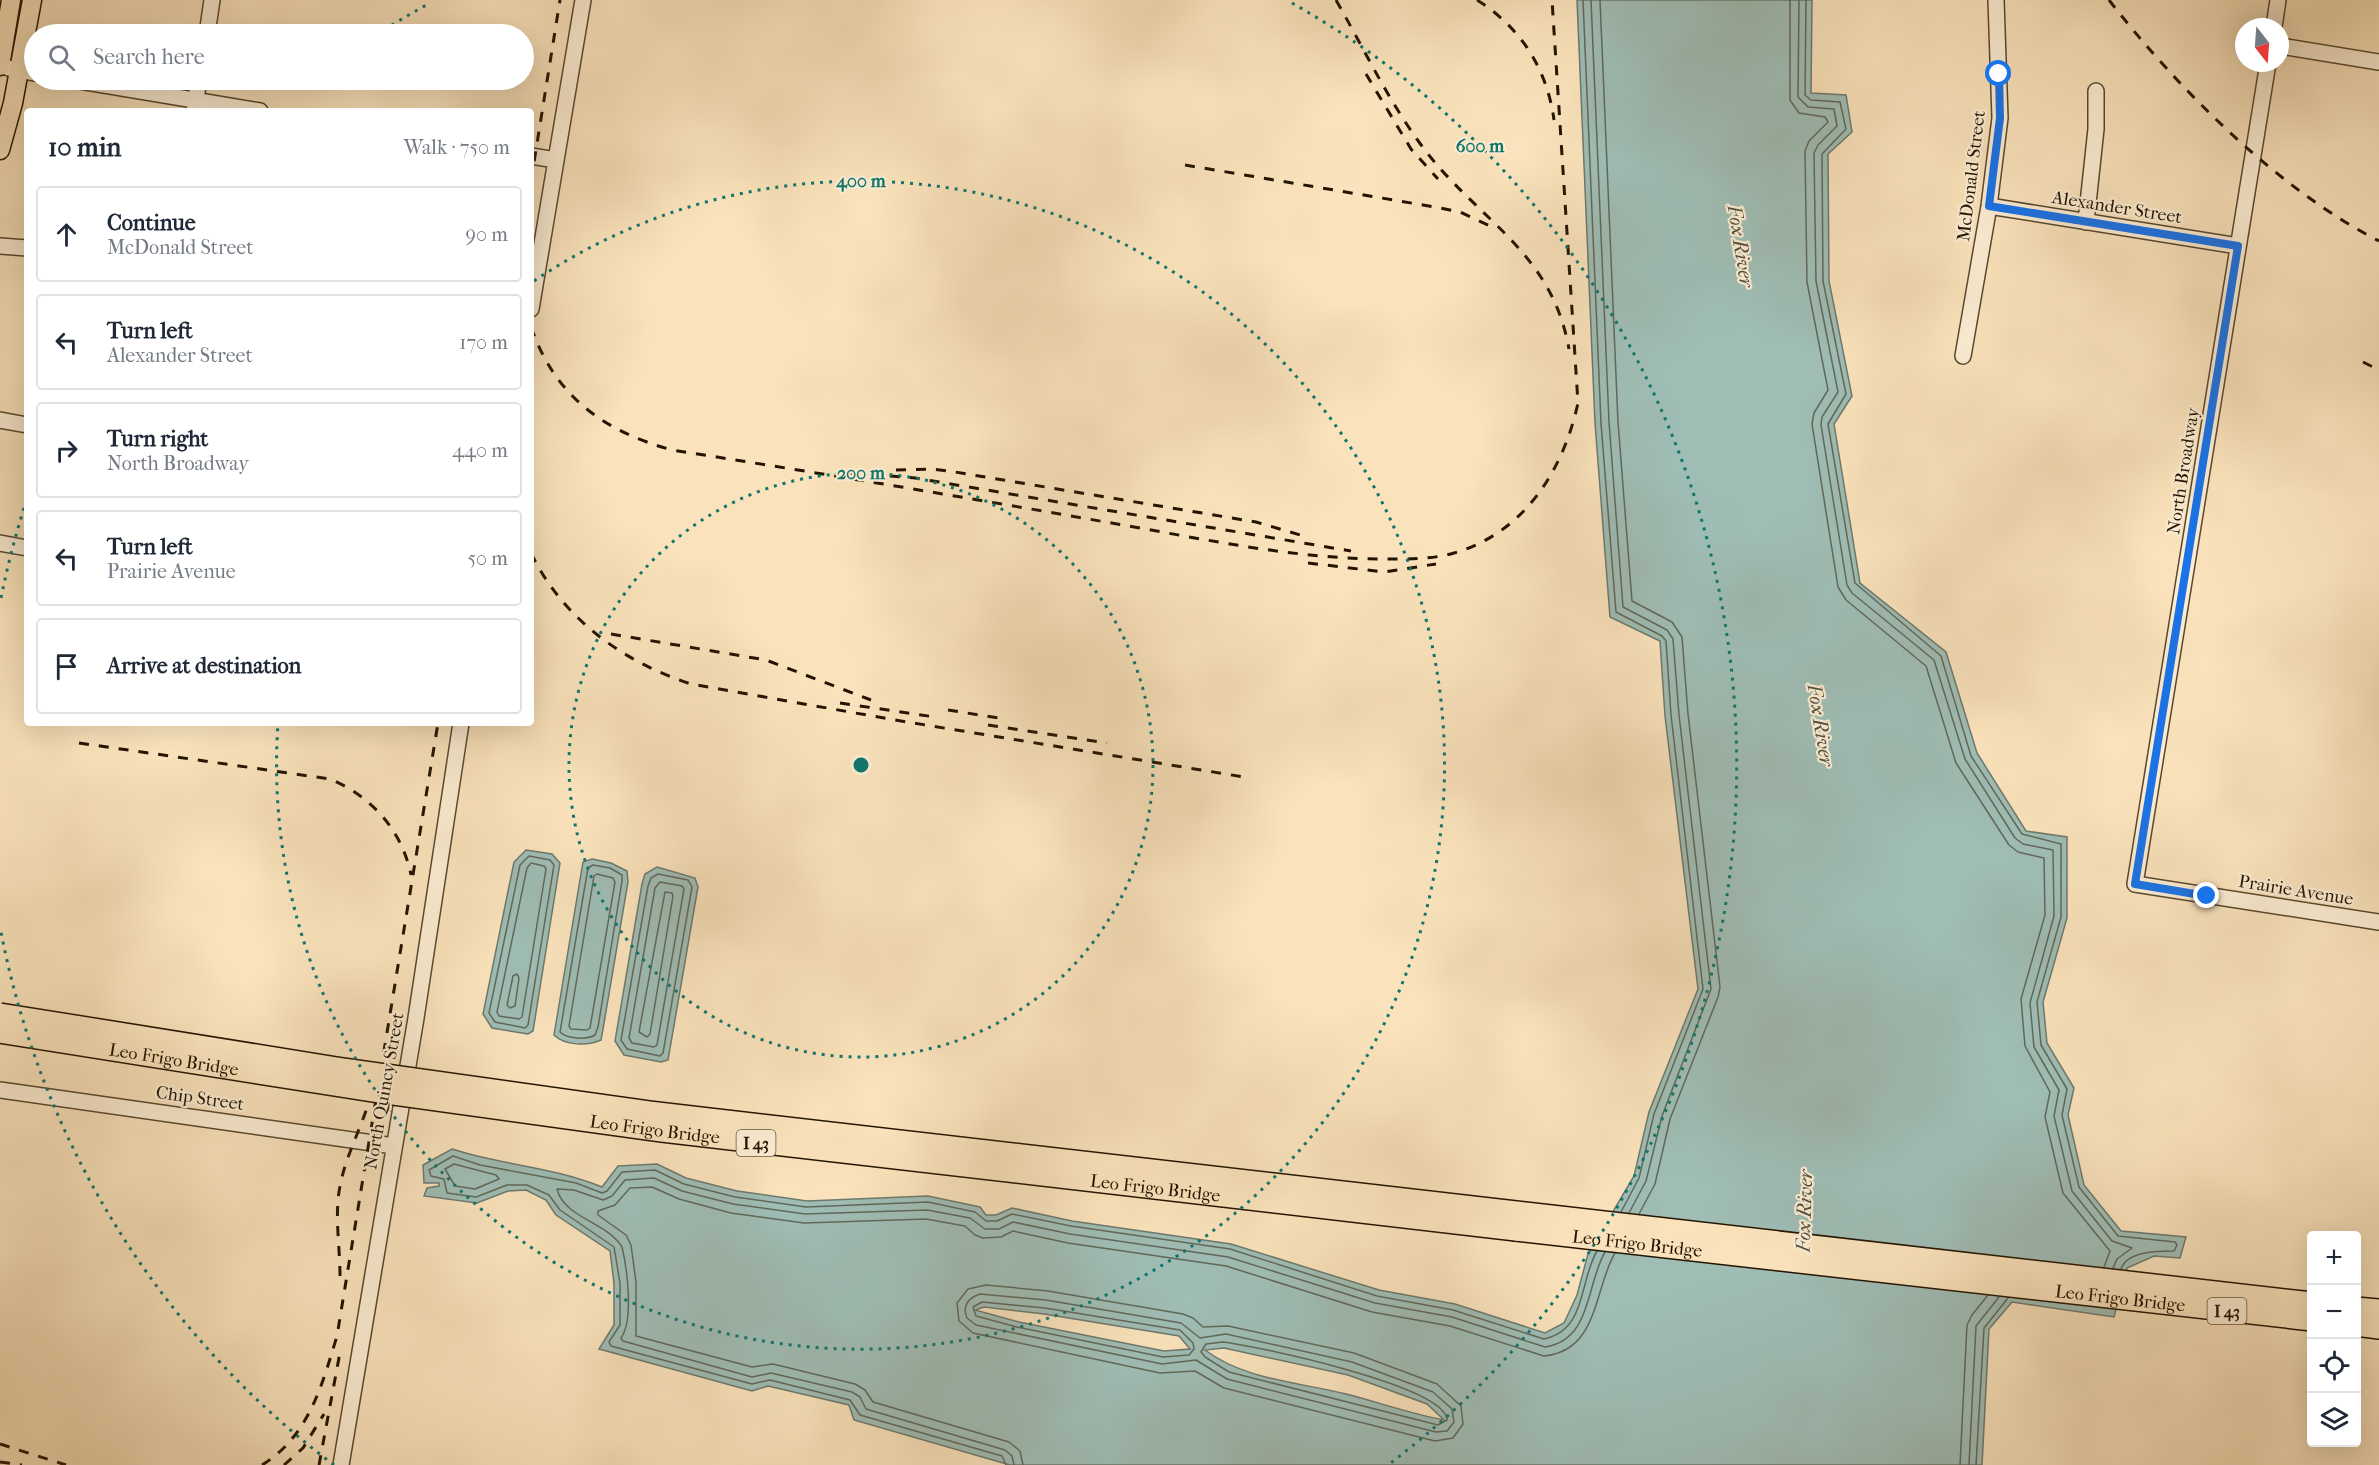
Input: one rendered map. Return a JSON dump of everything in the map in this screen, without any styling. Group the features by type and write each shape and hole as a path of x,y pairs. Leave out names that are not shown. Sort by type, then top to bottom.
{"highway":[{"path":"0,1006 78,1027"},
{"name":"I 43","path":"0,1014 382,1075 712,1120 2307,1302"},
{"name":"Leo Frigo Bridge","path":"0,1032 385,1093 662,1131 1731,1256 2307,1319"},
{"path":"2361,1308 2379,1310"},
{"path":"2361,1326 2379,1328"}],"main road":[{"path":"0,67 11,0"},
{"path":"30,24 32,0"},
{"path":"0,150 24,80"}],"street":[{"path":"208,24 212,0"},
{"path":"534,291 583,0"},
{"name":"McDonald Street","path":"1963,356 1989,206 2000,118 1996,0"},
{"path":"2275,18 2278,0"},
{"path":"2289,47 2379,62"},
{"path":"0,67 24,71"},
{"name":"North Broadway","path":"2135,884 2267,72"},
{"path":"121,90 195,106 221,108"},
{"path":"195,106 197,90"},
{"path":"2086,222 2096,129 2096,91"},
{"path":"534,156 556,160"},
{"name":"Alexander Street","path":"1989,206 2238,246"},
{"path":"0,246 24,248"},
{"path":"0,420 24,424"},
{"path":"0,543 24,547"},
{"name":"North Quincy Street","path":"341,1465 461,726"},
{"name":"Prairie Avenue","path":"2135,884 2379,922"},
{"name":"Chip Street","path":"0,1090 394,1146"}],"water":[{"name":"Fox River","path":"1577,0 1812,0 1811,93 1846,95 1852,132 1828,154 1829,281 1852,396 1834,424 1860,583 1946,652 1977,753 2026,831 2067,837 2067,918 2043,1002 2047,1043 2074,1088 2068,1115 2084,1185 2121,1231 2186,1237 2180,1258 2154,1256 2127,1268 2114,1317 2012,1302 1989,1329 1982,1465 1010,1465 854,1420 849,1405 768,1386 752,1391 599,1349 614,1325 614,1283 610,1251 556,1215 546,1200 526,1190 508,1191 477,1203 424,1196 427,1188 439,1186 439,1183 424,1183 423,1165 452,1149 546,1170 602,1187 618,1166 657,1164 686,1178 737,1191 807,1201 928,1196 980,1207 986,1215 996,1215 1012,1208 1072,1221 1231,1244 1379,1290 1455,1304 1545,1333 1564,1323 1577,1295 1588,1254 1634,1176 1649,1112 1698,989 1665,716 1660,641 1610,617 1595,423","holes":["984,1307 1044,1314 1179,1336 1190,1349 1164,1351 1019,1322 975,1310","1224,1348 1348,1375 1427,1404 1444,1420 1346,1394 1272,1379 1237,1368 1205,1350"]},
{"path":"526,850 552,854 560,863 533,1031 528,1034 492,1028 483,1014 514,862"},
{"path":"592,859 611,863 627,871 628,882 601,1040 577,1044 564,1041 554,1035 583,862"},
{"path":"657,867 695,878 698,887 668,1060 661,1062 624,1055 615,1041 642,884 645,874"}],"railway":[{"path":"534,162 560,0"},
{"path":"1336,0 1386,90 1419,142 1440,169 1508,236 1546,285 1560,314 1569,349"},
{"path":"1477,0 1506,23 1529,51 1545,83 1554,120"},
{"path":"534,334 553,373 585,407 603,421 624,432 672,450 1280,551 1379,559 1426,558 1454,553 1479,544 1501,531 1537,496 1562,452 1578,403 1552,0"},
{"path":"2109,0 2166,68 2232,135 2304,194 2342,220 2379,241"},
{"path":"1366,74 1411,149 1438,179"},
{"path":"1185,165 1435,207 1460,212 1490,226"},
{"path":"2363,362 2379,370"},
{"path":"896,470 932,469 955,472 1256,522 1307,537"},
{"path":"850,473 915,478 1351,551"},
{"path":"534,559 544,577 560,598 598,635 642,664 691,684 1244,777"},
{"path":"1308,563 1384,572 1436,564"},
{"path":"611,634 766,660 871,700"},
{"path":"840,703 935,717"},
{"path":"948,710 1005,719"},
{"path":"988,725 1107,743"},
{"path":"262,1465 291,1440 312,1408 337,1336 438,726"},
{"path":"79,743 330,779 359,795 382,816 400,843 411,875"},
{"path":"340,1276 338,1202 341,1180 370,1098"},
{"path":"319,1465 341,1347"},
{"path":"284,1465 303,1448 324,1414"},
{"path":"0,1444 66,1465"},
{"path":"0,1462 22,1465"}],"route":[{"path":"1999,74 2000,118 1989,206 2238,246 2135,884 2207,896"}]}
